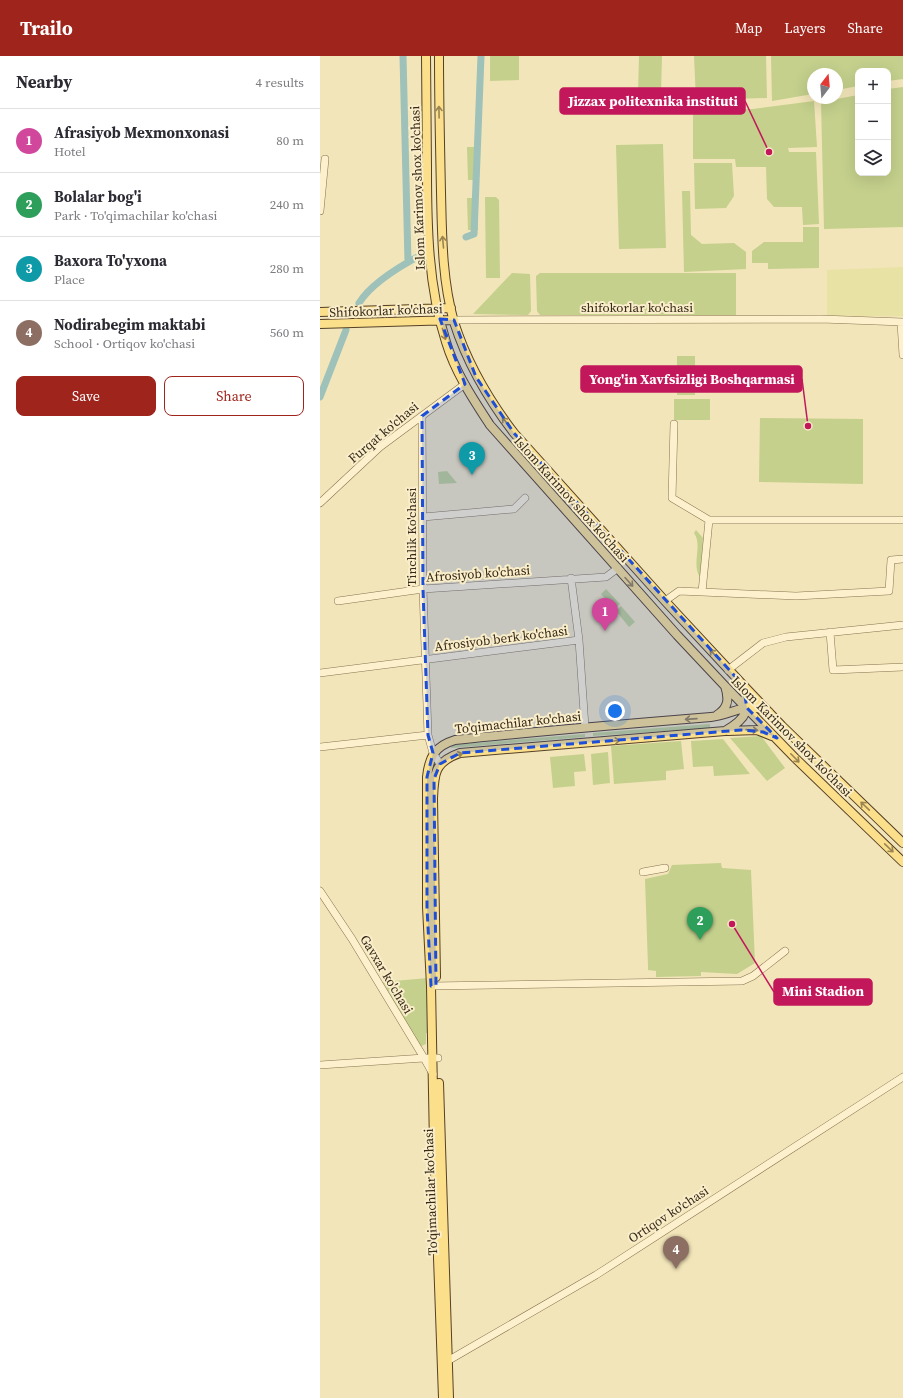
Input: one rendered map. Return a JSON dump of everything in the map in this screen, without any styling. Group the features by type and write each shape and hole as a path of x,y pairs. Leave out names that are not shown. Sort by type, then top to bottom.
{"main road":[{"name":"Islom Karimov shox ko'chasi","path":"426,56 428,237 438,309 446,344 465,384 490,425 724,685 903,862"},
{"name":"Islom Karimov shox ko'chasi","path":"438,56 442,230 446,281 454,320 476,377 495,408 514,433 728,670 903,843"},
{"name":"Shifokorlar ko'chasi","path":"320,312 451,308"},
{"name":"Shifokorlar ko'chasi","path":"320,324 440,319 454,320"},
{"path":"713,717 722,712 728,701 724,685"},
{"path":"743,685 747,708"},
{"name":"To'qimachilar ko'chasi","path":"433,986 427,907 427,777 428,766 433,753 444,743 455,740 583,727 713,717 747,708 759,707 769,712"},
{"name":"To'qimachilar ko'chasi","path":"443,1398 445,1363 432,1058 433,799 434,779 440,764 450,756 460,753 584,744 726,731 743,720 747,708"},
{"path":"583,727 586,729 590,737 584,744"},
{"path":"726,731 757,730 777,738"},
{"name":"To'qimachilar ko'chasi","path":"432,1058 434,1145 445,1363 449,1398"}],"street":[{"path":"320,211 325,159"},
{"name":"shifokorlar ko'chasi","path":"454,320 821,319 902,322"},
{"path":"902,322 903,355"},
{"name":"Furqat ko'chasi","path":"320,503 380,447 465,384"},
{"name":"Tinchlik Ko'chasi","path":"422,416 423,589 426,659"},
{"path":"674,424 672,498 710,520 903,520"},
{"path":"423,517 514,509 525,498"},
{"path":"702,592 710,520"},
{"path":"665,601 679,591 796,596 889,592 891,560 903,560"},
{"name":"Afrosiyob ko'chasi","path":"338,601 423,589 571,578 606,577 618,568"},
{"path":"571,578 579,640 583,727"},
{"path":"728,670 763,643 786,637 903,625"},
{"path":"830,632 833,670 903,667"},
{"name":"Afrosiyob berk ko'chasi","path":"320,673 579,640"},
{"name":"Afrosiyob berk ko'chasi","path":"426,659 428,735 433,753 440,764"},
{"path":"320,746 428,735"},
{"path":"643,872 665,868"},
{"name":"Gavxar ko'chasi","path":"320,891 432,1058"},
{"path":"433,986 742,981 753,976 785,951"},
{"path":"320,1064 432,1058"},
{"name":"Ortiqov ko'chasi","path":"445,1363 596,1275 903,1077"}],"highlighted area":[{"path":"440,319 454,320 476,377 514,433 743,685 747,708 777,738 763,732 741,730 460,753 440,764 434,779 436,985 431,986 427,907 427,777 433,753 428,735 423,589 422,416 465,384"}],"shaded area":[{"path":"903,267 903,316 827,317 827,270"}],"green space":[{"path":"490,56 519,56 519,80 490,81"},
{"path":"639,56 662,56 661,94 638,94"},
{"path":"694,56 766,56 767,98 696,100"},
{"path":"771,56 903,56 903,79 891,81 891,68 855,68 855,87 843,89 843,68 807,68 807,95 772,101"},
{"path":"903,87 903,227 824,229 821,104 843,104 843,98 855,96 855,176 891,176 891,89"},
{"path":"807,102 807,104 814,104 817,147 788,148 789,152 816,152 819,224 803,225 802,207 774,207 767,199 766,167 736,167 735,159 693,159 693,110 753,109"},
{"path":"663,144 666,248 619,249 616,145"},
{"path":"467,147 478,147 478,180 468,180"},
{"path":"694,163 732,163 734,196 726,208 695,209"},
{"path":"682,191 690,191 691,235 702,244 734,243 746,252 746,269 684,272"},
{"path":"485,197 496,197 499,200 500,278 486,278"},
{"path":"467,198 478,198 478,230 468,230"},
{"path":"803,227 819,227 819,268 768,269 768,263 752,263 752,251 764,242 803,242"},
{"path":"512,273 530,274 531,311 528,315 473,314"},
{"path":"540,273 736,273 736,315 540,315 537,311 536,276"},
{"path":"677,356 695,356 695,395 677,395"},
{"path":"674,399 710,399 710,420 674,420"},
{"path":"760,418 863,419 863,484 759,482"},
{"path":"447,471 457,483 439,484 438,472"},
{"path":"696,530 703,538 700,577 697,566 697,544 694,533"},
{"path":"606,589 620,604 614,609 601,594"},
{"path":"621,606 635,622 629,627 616,611"},
{"path":"710,724 710,728 593,736 593,733"},
{"path":"585,734 585,737 451,748 451,745"},
{"path":"761,736 785,768 767,781 730,738"},
{"path":"723,739 750,774 714,776 713,766 693,767 691,741"},
{"path":"681,741 684,769 666,771 666,780 614,784 611,746"},
{"path":"608,752 610,783 593,785 591,754"},
{"path":"584,754 586,771 574,772 575,786 553,788 550,757"},
{"path":"721,863 722,868 751,870 755,963 737,974 701,972 701,976 656,977 656,971 648,970 645,879 668,874 672,865"},
{"path":"428,978 430,1033 426,1033 426,1044 419,1047 383,982"}],"waterway":[{"path":"403,56 408,262"},
{"path":"466,237 474,234 481,56"},
{"path":"359,303 364,296 379,282 397,269 423,254"},
{"path":"320,397 346,330"}],"place":[{"name":"Jizzax politexnika instituti","path":"769,152"},
{"name":"Yong'in Xavfsizligi Boshqarmasi","path":"808,426"},
{"name":"Baxora To'yxona","path":"472,475"},
{"name":"Afrasiyob Mexmonxonasi","path":"605,631"},
{"name":"Mini Stadion","path":"732,924"},
{"name":"Bolalar bog'i","path":"700,940"},
{"name":"Nodirabegim maktabi","path":"676,1269"}]}
